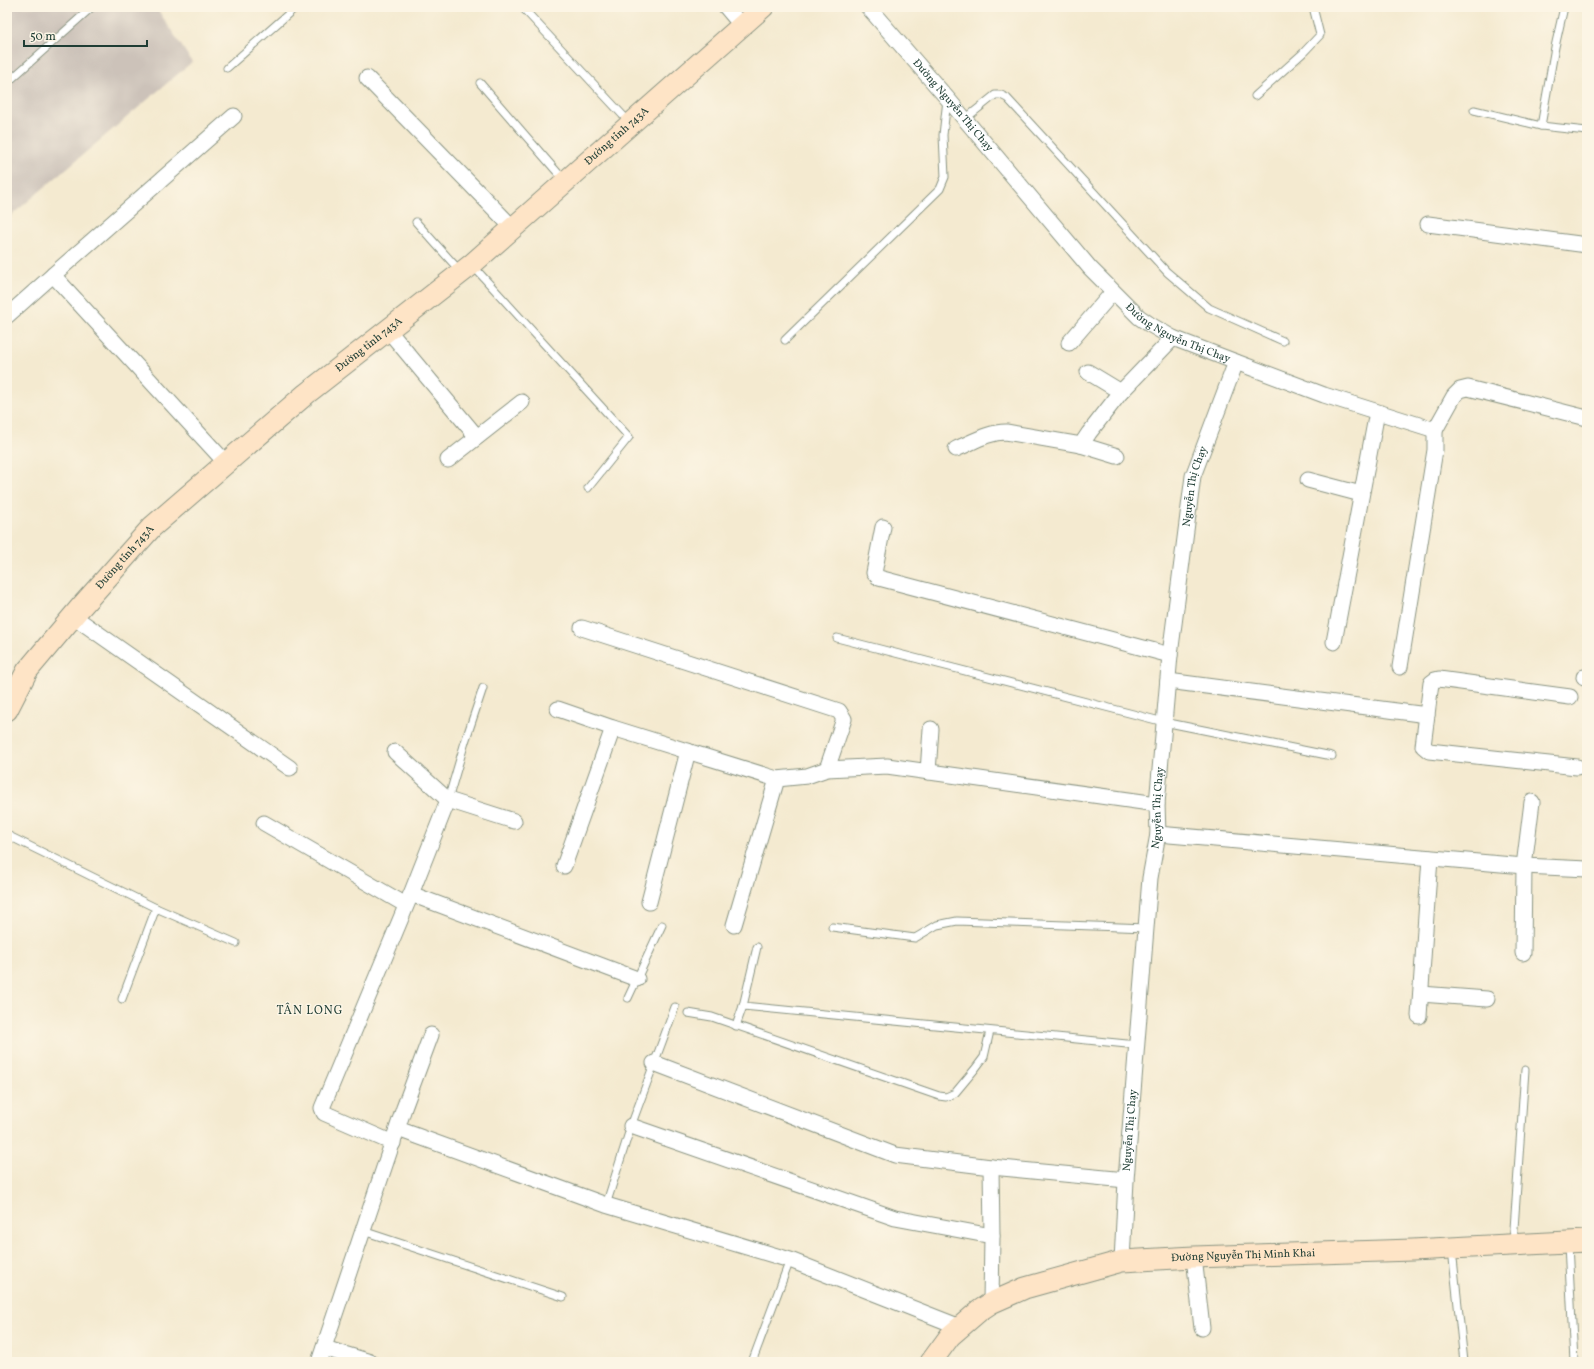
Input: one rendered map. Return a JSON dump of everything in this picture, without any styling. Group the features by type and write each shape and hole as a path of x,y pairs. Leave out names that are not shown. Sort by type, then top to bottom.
{"main road":[{"name":"Đường tỉnh 743A","path":"7,710 27,671 73,616 152,527 306,394 466,269 763,7"},
{"name":"Đường Nguyễn Thị Minh Khai","path":"931,1362 950,1336 991,1303 1025,1288 1122,1262 1194,1257 1412,1250 1577,1241"}],"street":[{"path":"726,7 742,26"},
{"name":"Đường Nguyễn Thị Chạy","path":"868,7 965,119 1090,268 1139,317 1173,338 1324,395 1435,430"},
{"path":"367,78 512,228"},
{"path":"7,316 234,116"},
{"path":"1428,224 1587,245"},
{"path":"53,275 226,463"},
{"path":"1069,343 1113,292"},
{"path":"388,330 477,437"},
{"path":"1081,445 1088,433 1121,392 1173,338"},
{"name":"Nguyễn Thị Chạy","path":"1122,1262 1126,1180 1138,1045 1150,878 1158,834 1157,804 1170,655 1193,476 1236,362"},
{"path":"1088,372 1121,392"},
{"path":"1400,667 1435,450 1435,430 1454,396 1460,390 1468,388 1587,418"},
{"path":"448,460 522,402"},
{"path":"1334,642 1377,412"},
{"path":"956,449 990,433 1006,432 1081,445 1117,456"},
{"path":"1308,480 1361,494"},
{"path":"883,527 874,573 880,578 1170,655"},
{"path":"73,616 290,768"},
{"path":"582,628 838,711 844,719 827,769"},
{"path":"1570,698 1439,678 1431,683 1424,746 1429,752 1577,767"},
{"path":"1168,681 1428,715"},
{"path":"558,708 613,728 777,779 807,776 827,769 887,766 1157,804"},
{"path":"564,866 613,728"},
{"path":"928,772 931,729"},
{"path":"648,902 688,751"},
{"path":"395,752 448,800 514,821"},
{"path":"734,925 777,779"},
{"path":"448,800 322,1108 324,1113 606,1205 790,1260 960,1327"},
{"path":"1523,953 1524,866 1532,802"},
{"path":"264,823 408,899 637,980"},
{"path":"1158,834 1524,866 1587,869"},
{"path":"1419,1016 1430,858"},
{"path":"1421,994 1487,998"},
{"path":"370,1362 321,1355 431,1035"},
{"path":"654,1064 895,1155 991,1167 1126,1180"},
{"path":"631,1126 895,1218 992,1236"},
{"path":"991,1167 991,1303"},
{"path":"1194,1257 1202,1328"}],"lane":[{"path":"7,83 92,7"},
{"path":"227,68 296,7"},
{"path":"522,7 631,124"},
{"path":"1255,96 1303,53 1320,35 1313,7"},
{"path":"1541,126 1555,47 1564,7"},
{"path":"480,83 566,182"},
{"path":"965,119 995,95 1001,95 1007,98 1167,272 1209,308 1283,341"},
{"path":"785,340 940,189 945,177 943,135 947,98"},
{"path":"1474,110 1541,126 1587,131"},
{"path":"416,222 466,269 629,437 588,488"},
{"path":"837,638 1164,722 1332,756"},
{"path":"448,800 483,688"},
{"path":"7,835 156,908 236,944"},
{"path":"122,999 156,908"},
{"path":"832,927 915,938 937,925 957,921 1147,928"},
{"path":"628,998 662,925"},
{"path":"736,1026 743,1006 757,947"},
{"path":"743,1006 1138,1045"},
{"path":"606,1205 631,1126 675,1008"},
{"path":"688,1013 712,1017 939,1096 946,1097 955,1093 984,1057 990,1031"},
{"path":"1513,1244 1525,1070"},
{"path":"363,1231 563,1297"},
{"path":"1574,1362 1577,1241"},
{"path":"1452,1247 1464,1362"},
{"path":"752,1362 790,1260"}],"shaded area":[{"path":"7,7 156,7 192,62 7,219"}],"district":[{"name":"TÂN LONG","path":"310,1011"}]}
